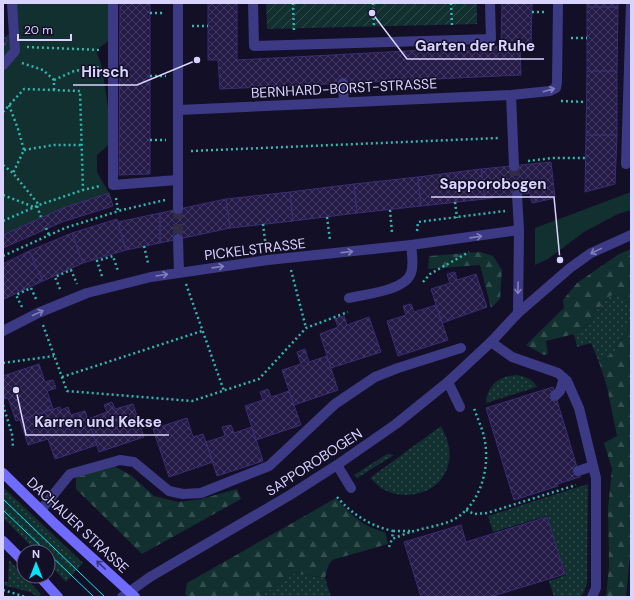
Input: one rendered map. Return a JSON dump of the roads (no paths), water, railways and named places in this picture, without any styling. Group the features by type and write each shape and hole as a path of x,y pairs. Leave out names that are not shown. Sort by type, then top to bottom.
{"main road":[{"name":"DACHAUER STRASSE","path":"3,473 129,595"},
{"path":"3,541 16,554"},
{"path":"46,584 58,597"}],"street":[{"path":"5,63 15,51 12,3"},
{"path":"113,3 113,185 177,180"},
{"path":"178,3 178,209"},
{"path":"253,3 254,46 491,39 490,3"},
{"name":"BERNHARD-BORST-STRASSE","path":"179,110 511,95 550,91 556,88 557,82 558,3"},
{"path":"626,164 631,3"},
{"path":"342,44 342,54"},
{"path":"343,83 344,102"},
{"path":"511,95 514,164"},
{"path":"517,195 519,230 518,313"},
{"name":"PICKELSTRASSE","path":"3,331 38,313 87,293 151,277 268,260 411,245 519,230"},
{"name":"SAPPOROBOGEN","path":"129,595 150,577 290,495 337,465 396,424 448,382 518,313 570,268 591,253 631,234"},
{"path":"178,239 181,272"},
{"path":"349,298 394,288 406,282 411,274 411,245"},
{"path":"490,342 512,357 558,374 564,378 568,381 579,408 596,481 596,588 592,597"},
{"path":"41,510 70,474 120,460 134,462 169,491 183,494 201,493 269,466 335,404 375,377 398,368 462,348"},
{"path":"555,396 560,391 564,378"},
{"path":"448,382 460,407"},
{"path":"337,465 351,488"},
{"path":"578,471 593,466"}],"tunnel":[{"path":"514,166 517,195"},
{"path":"178,209 178,239"}],"tram line":[{"path":"3,499 105,597"},
{"path":"3,510 39,544"},
{"path":"56,561 94,597"}],"place":[{"name":"Garten der Ruhe","path":"372,13"},
{"name":"Hirsch","path":"197,60"},
{"name":"Sapporobogen","path":"560,260"},
{"name":"Karren und Kekse","path":"16,390"}]}
